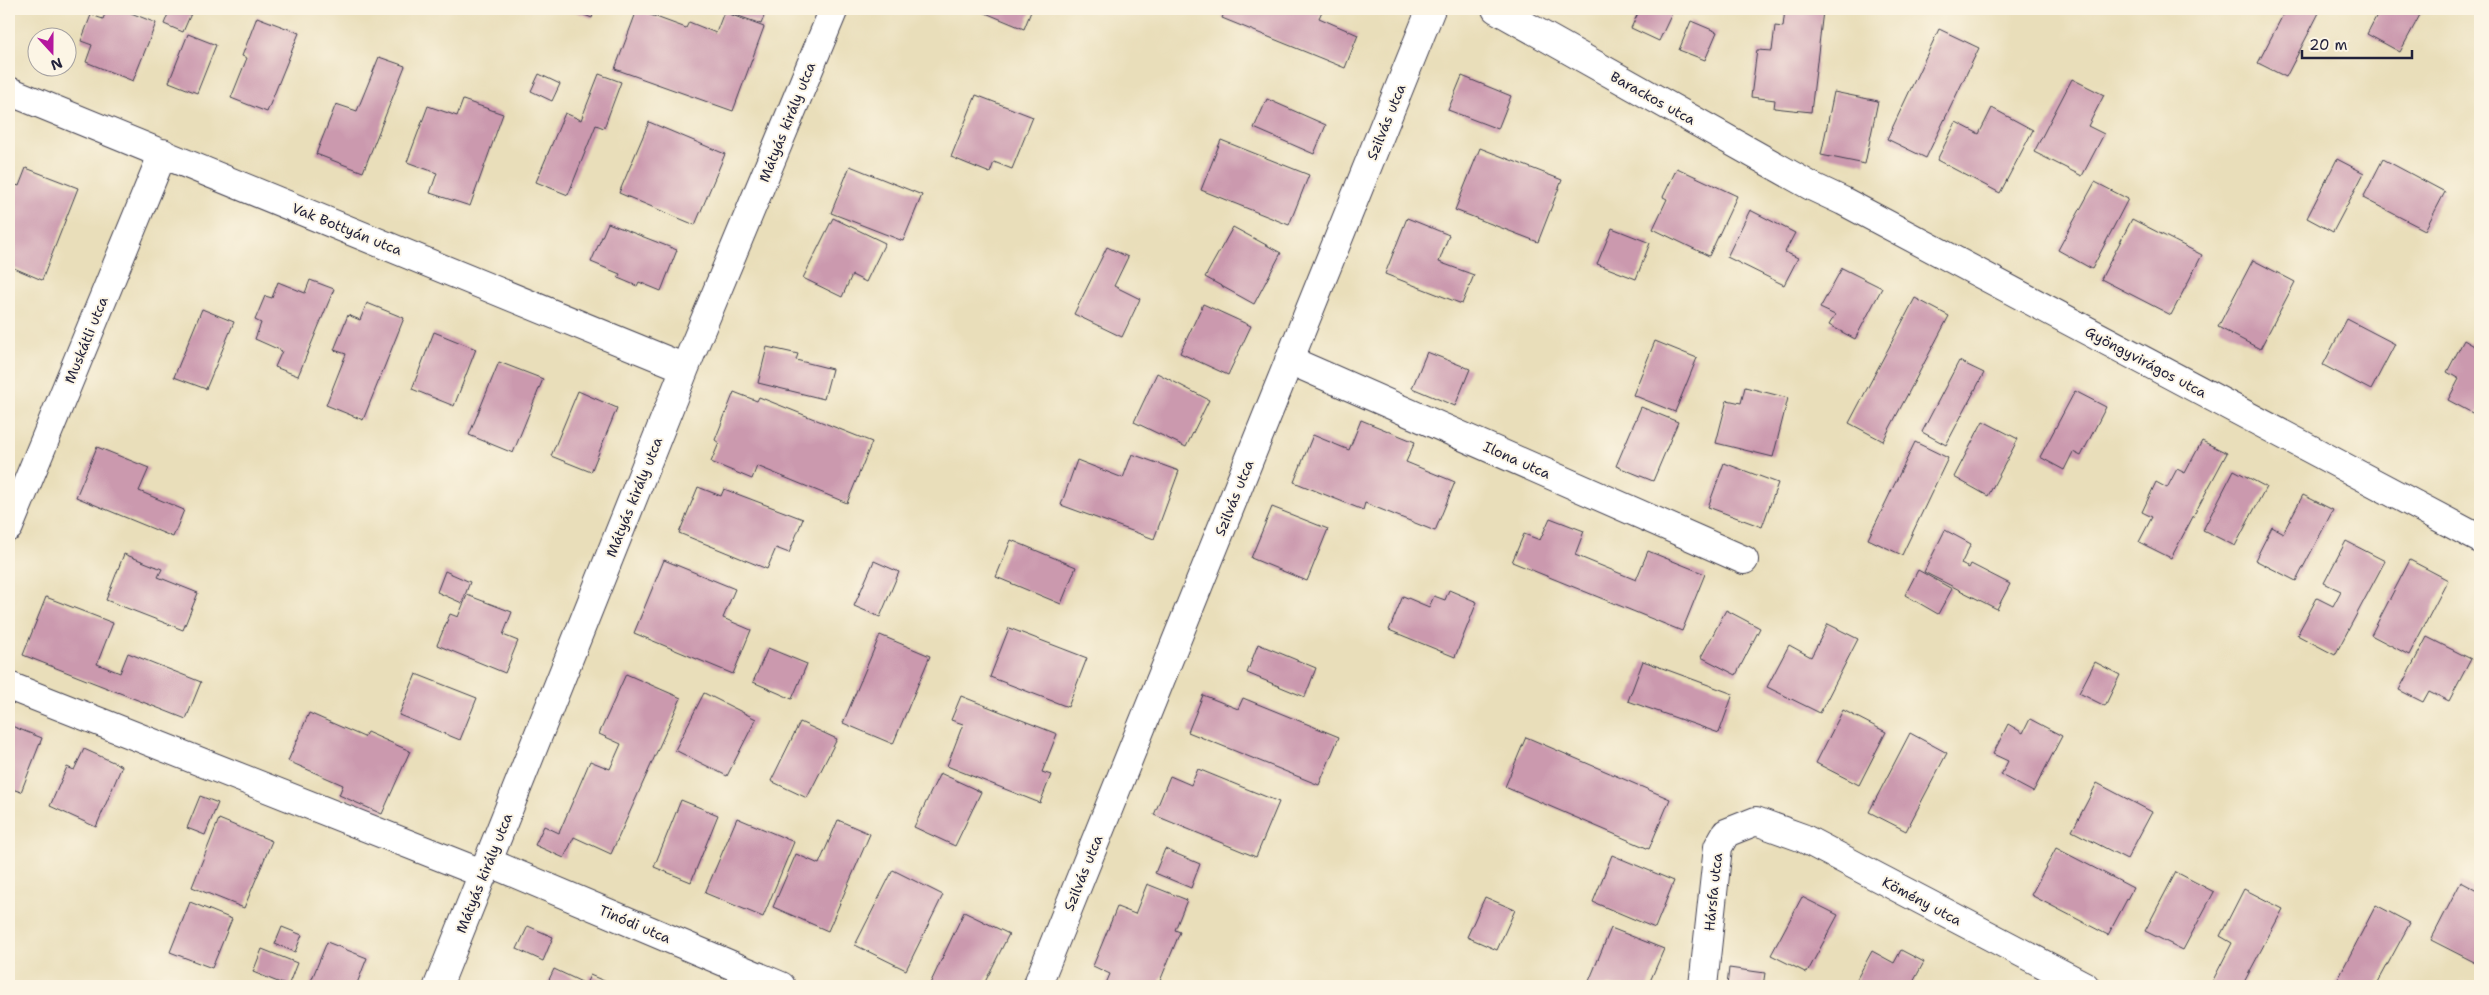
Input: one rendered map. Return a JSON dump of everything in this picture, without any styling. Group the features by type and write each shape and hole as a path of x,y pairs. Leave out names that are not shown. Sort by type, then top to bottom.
{"street":[{"name":"Mátyás király utca","path":"438,986 685,368 834,9"},
{"name":"Szilvás utca","path":"1038,986 1431,9"},
{"name":"Barackos utca","path":"1496,9 1811,186"},
{"name":"Vak Bottyán utca","path":"9,92 163,153 685,368"},
{"name":"Muskátli utca","path":"9,527 163,153"},
{"name":"Gyöngyvirágos utca","path":"1811,186 1843,201 2480,539"},
{"name":"Ilona utca","path":"1290,360 1744,560"},
{"name":"Tinódi utca","path":"9,686 486,868 782,986"},
{"name":"Hársfa utca","path":"1703,986 1718,847 1726,833 1756,821"},
{"name":"Kömény utca","path":"1756,821 1803,838 2085,986"}],"building":[{"path":"107,9 121,9 156,23 133,81 86,62 92,45 81,41 91,15 103,19"},
{"path":"170,9 193,9 183,32 164,24"},
{"path":"569,9 595,9 592,18"},
{"path":"719,9 767,9 761,24"},
{"path":"976,9 1032,9 1024,29"},
{"path":"1226,9 1323,9 1319,18 1358,35 1345,68 1222,18"},
{"path":"1640,9 1674,9 1659,41 1631,28"},
{"path":"1785,9 1823,11 1811,112 1774,108 1775,100 1751,97 1757,50 1772,51 1775,26 1783,27"},
{"path":"2286,9 2321,9 2286,77 2258,63"},
{"path":"2380,9 2414,9 2421,13 2400,52 2367,34"},
{"path":"637,10 686,28 689,22 716,33 724,12 764,27 733,111 615,69"},
{"path":"257,17 299,33 267,112 231,98 247,58 242,56"},
{"path":"1691,21 1717,32 1705,60 1679,50"},
{"path":"1939,29 1979,48 1926,158 1887,139"},
{"path":"188,34 216,45 197,93 169,82"},
{"path":"379,57 405,66 363,172 316,154 336,104 357,111"},
{"path":"539,74 560,84 552,101 531,91"},
{"path":"599,74 621,82 604,128 596,125 568,195 536,182 565,113 581,120"},
{"path":"1462,76 1511,96 1498,129 1448,110"},
{"path":"2072,79 2104,95 2088,126 2104,134 2082,176 2034,152"},
{"path":"1834,92 1878,101 1865,164 1821,155"},
{"path":"976,95 1033,117 1012,169 994,162 990,173 951,157"},
{"path":"1267,99 1326,125 1314,154 1254,128"},
{"path":"463,100 503,114 470,206 430,193 437,173 407,162 428,106 457,116"},
{"path":"1992,108 2033,130 2000,193 1937,160 1956,122 1979,134"},
{"path":"649,122 725,154 695,225 619,193"},
{"path":"1221,140 1309,175 1289,225 1201,190"},
{"path":"1480,148 1562,180 1538,242 1455,210"},
{"path":"2337,159 2364,173 2333,232 2307,218"},
{"path":"2383,159 2445,192 2425,230 2363,198"},
{"path":"850,166 922,195 903,241 831,213"},
{"path":"26,168 78,188 42,280 9,266 9,203 16,185 19,186"},
{"path":"1677,168 1737,196 1709,256 1653,229 1667,199 1663,197"},
{"path":"2095,182 2128,199 2092,269 2058,250"},
{"path":"1750,210 1795,233 1785,252 1798,258 1784,285 1727,257"},
{"path":"833,218 885,243 866,282 852,275 842,297 803,278"},
{"path":"1407,218 1449,235 1439,262 1474,275 1462,304 1385,274"},
{"path":"2132,219 2202,255 2171,315 2101,279"},
{"path":"608,223 677,250 661,291 639,282 637,286 618,278 620,274 591,262"},
{"path":"1233,227 1281,253 1254,304 1205,277"},
{"path":"1612,228 1650,243 1636,279 1597,264"},
{"path":"1107,247 1128,257 1114,286 1140,299 1122,337 1074,314"},
{"path":"2253,260 2295,282 2260,349 2218,327"},
{"path":"1842,268 1882,288 1855,339 1829,325 1835,315 1820,308"},
{"path":"310,280 334,289 298,376 275,367 282,351 255,339 261,323 255,320 265,296 272,298 278,282 305,293"},
{"path":"1915,298 1949,316 1883,441 1849,423"},
{"path":"367,303 404,318 363,420 326,405 346,354 334,350 348,315 360,320"},
{"path":"1203,304 1251,326 1228,375 1180,353"},
{"path":"202,309 234,322 206,389 174,377"},
{"path":"2347,319 2395,344 2371,390 2323,365"},
{"path":"434,332 476,349 454,406 412,389"},
{"path":"2480,339 2480,407 2476,415 2448,400 2459,379 2447,372 2464,340 2476,347"},
{"path":"1655,341 1697,358 1675,412 1633,395"},
{"path":"767,347 798,354 796,360 832,369 824,399 758,383"},
{"path":"1427,352 1470,369 1455,406 1412,388"},
{"path":"1959,361 1984,373 1946,445 1922,432"},
{"path":"499,362 543,379 513,453 469,435"},
{"path":"1157,373 1209,400 1186,447 1134,422"},
{"path":"1745,387 1788,398 1773,457 1716,443 1727,400 1741,403"},
{"path":"578,391 617,408 591,472 551,456"},
{"path":"2075,391 2106,407 2081,456 2073,452 2064,470 2040,457"},
{"path":"734,392 757,401 759,397 872,442 847,503 757,466 752,479 711,462 719,443 715,440"},
{"path":"1641,407 1678,422 1653,481 1616,466"},
{"path":"1361,420 1415,442 1406,462 1455,482 1435,531 1365,503 1363,510 1294,482 1313,435 1349,450"},
{"path":"1983,421 2018,439 1988,496 1954,477"},
{"path":"2202,441 2227,453 2171,558 2139,542 2152,517 2142,512 2156,482 2167,488 2177,469 2185,473"},
{"path":"1915,442 1948,458 1902,555 1868,539"},
{"path":"97,447 149,468 139,491 184,510 173,537 76,497"},
{"path":"1132,454 1179,471 1154,539 1061,505 1077,460 1123,478"},
{"path":"1724,463 1778,483 1762,527 1708,507"},
{"path":"2234,470 2266,487 2235,546 2203,530"},
{"path":"698,487 721,496 724,489 803,519 789,553 776,548 767,569 679,533"},
{"path":"2303,495 2333,510 2296,581 2255,560 2272,527 2283,533"},
{"path":"1272,507 1328,529 1307,581 1251,558"},
{"path":"1550,518 1584,531 1575,555 1636,580 1648,551 1705,574 1682,631 1512,562 1524,534 1540,540"},
{"path":"1945,530 1971,544 1961,564 1969,568 1971,564 2010,584 1997,609 1924,572"},
{"path":"1011,540 1076,567 1061,604 996,577"},
{"path":"2346,541 2385,561 2335,655 2297,635 2317,598 2333,606 2341,591 2324,583"},
{"path":"124,554 162,569 158,577 198,593 183,630 106,600"},
{"path":"664,560 735,589 723,618 751,630 733,674 634,633"},
{"path":"2410,560 2448,580 2409,655 2371,635"},
{"path":"874,561 899,572 880,617 854,606"},
{"path":"1918,570 1952,589 1938,614 1905,595"},
{"path":"445,571 470,582 462,603 437,592"},
{"path":"1449,590 1477,602 1455,657 1389,630 1403,596 1429,607 1434,596 1445,600"},
{"path":"467,595 512,612 503,635 518,641 505,673 437,645 450,614 458,617"},
{"path":"46,597 113,623 97,664 120,673 128,653 201,682 186,719 23,655"},
{"path":"1726,610 1760,628 1736,675 1701,657"},
{"path":"1828,624 1858,639 1820,713 1767,687 1789,645 1811,657"},
{"path":"1009,628 1087,658 1068,707 990,677"},
{"path":"880,635 930,656 893,744 843,723"},
{"path":"2427,637 2471,659 2449,701 2429,691 2423,702 2399,690"},
{"path":"1258,644 1316,668 1305,697 1247,673"},
{"path":"768,648 807,664 792,699 753,682"},
{"path":"1643,661 1733,694 1719,733 1628,701"},
{"path":"2095,662 2120,675 2105,706 2079,693"},
{"path":"416,674 477,698 460,740 399,715"},
{"path":"626,674 681,698 611,854 574,837 564,858 535,845 544,826 559,833 590,761 610,769 621,744 599,734"},
{"path":"704,693 756,719 727,776 675,750"},
{"path":"1203,695 1238,709 1243,698 1339,737 1319,785 1188,732"},
{"path":"961,696 1057,734 1042,772 1051,775 1040,803 947,766 963,724 951,720"},
{"path":"1843,710 1886,732 1859,785 1816,763"},
{"path":"309,713 364,737 367,732 410,751 382,814 339,795 343,785 288,761"},
{"path":"2030,719 2062,736 2033,792 2001,775 2008,761 1993,754 2008,724 2023,733"},
{"path":"800,722 837,739 807,798 771,781"},
{"path":"9,725 42,738 21,792 9,788"},
{"path":"1910,733 1947,753 1906,831 1869,812"},
{"path":"1526,737 1670,799 1649,849 1505,787"},
{"path":"84,749 122,766 96,827 50,806 67,767 74,770"},
{"path":"1198,769 1279,802 1256,857 1154,815 1170,776 1191,785"},
{"path":"940,773 981,792 955,846 914,827"},
{"path":"2097,783 2152,812 2127,859 2072,831"},
{"path":"200,796 218,803 205,835 187,828"},
{"path":"681,800 718,815 691,882 654,867"},
{"path":"737,818 794,842 763,917 705,893"},
{"path":"219,819 272,841 244,908 192,887"},
{"path":"838,820 870,834 828,931 773,907 796,854 819,864"},
{"path":"2056,848 2133,888 2108,935 2031,895"},
{"path":"1165,849 1200,864 1191,888 1155,873"},
{"path":"1612,855 1674,881 1655,928 1593,902"},
{"path":"893,870 943,895 906,970 855,945"},
{"path":"2176,872 2214,892 2183,950 2145,931"},
{"path":"2461,882 2480,892 2480,965 2431,940"},
{"path":"1147,884 1187,900 1175,930 1180,932 1158,986 1105,986 1110,974 1093,966 1117,907 1135,914"},
{"path":"2244,889 2283,909 2242,986 2210,986 2232,943 2220,936"},
{"path":"1485,897 1515,910 1497,950 1467,937"},
{"path":"1802,897 1838,915 1807,973 1771,955"},
{"path":"190,902 232,919 212,968 170,952"},
{"path":"2376,905 2410,923 2376,986 2334,986"},
{"path":"964,912 1009,934 983,986 929,986"},
{"path":"528,926 553,937 543,961 517,949"},
{"path":"282,927 302,935 295,952 275,944"},
{"path":"1611,928 1664,949 1648,986 1587,986"},
{"path":"327,942 367,958 356,986 309,986"},
{"path":"262,949 297,963 288,986 253,972"},
{"path":"1901,950 1924,962 1911,986 1853,986 1872,951 1894,963"},
{"path":"1729,968 1765,973 1763,986 1727,986"},
{"path":"554,969 586,984 590,975 616,986 546,986"}]}
